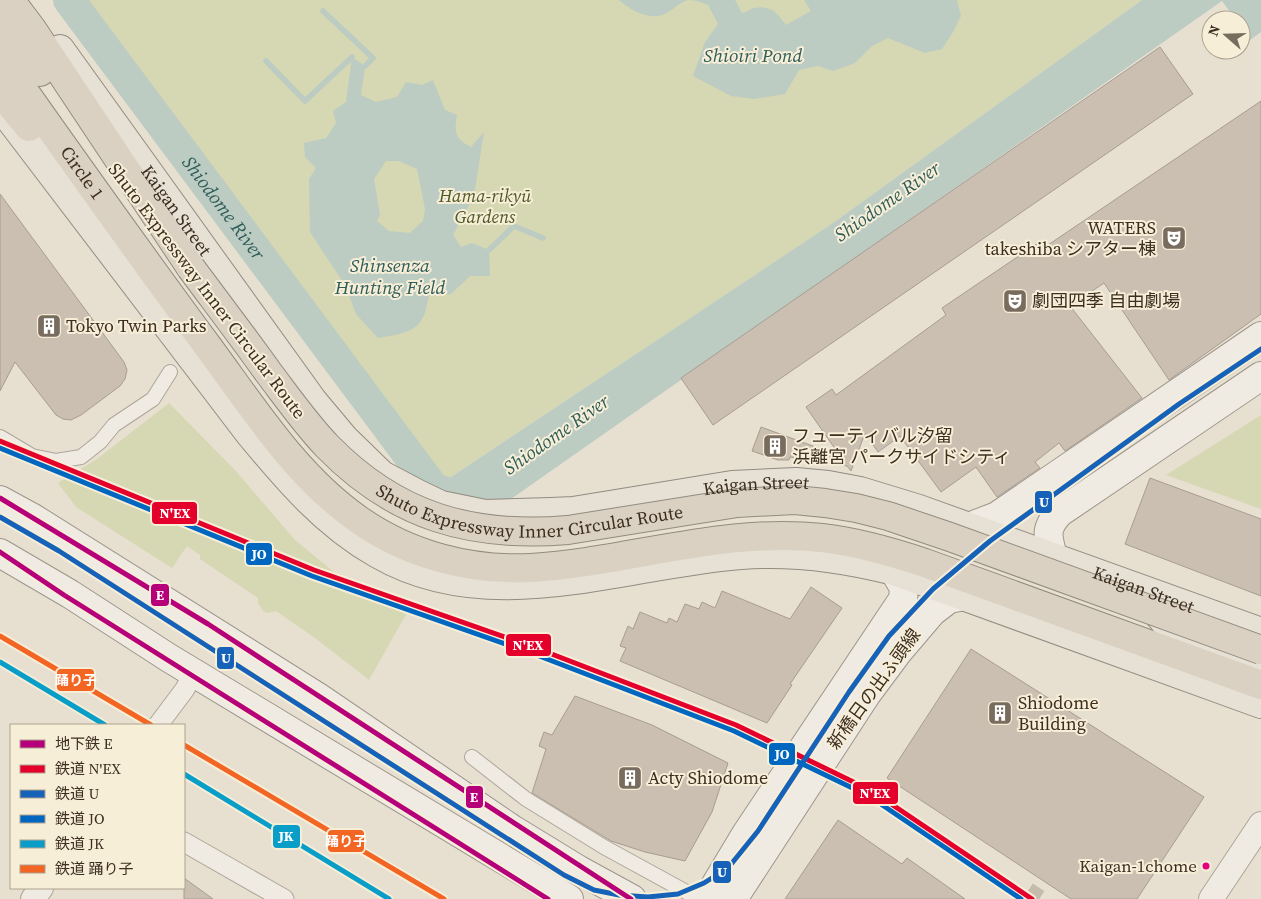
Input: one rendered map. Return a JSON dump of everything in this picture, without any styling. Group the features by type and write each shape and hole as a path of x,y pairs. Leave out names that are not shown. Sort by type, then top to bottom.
{"highway":[{"path":"10,0 32,29 192,268"},
{"name":"Shuto Expressway Inner Circular Route","path":"0,20 192,268 308,424 353,469 380,490 410,507 444,520 493,530 548,531 568,530 737,503 794,500 856,508 926,529 1261,650"},
{"name":"Circle 1","path":"0,57 165,289"},
{"path":"0,92 165,289"},
{"name":"Shuto Expressway Inner Circular Route","path":"165,289 301,470 330,498 361,522 414,550 472,565 528,568 567,564 739,538 820,538 846,542 898,554 925,563 1261,685"}],"main road":[{"name":"Kaigan Street","path":"24,0 313,401 344,438 382,475 418,494 441,505 485,514 573,511 732,485 796,482 828,485 860,491 919,508 1261,632"},
{"path":"0,107 277,467 318,511 378,555 400,565 444,579 511,585 570,581 714,558 750,555 818,556 867,564 894,571 1261,704"},
{"path":"970,526 997,516 1261,336"},
{"path":"1053,556 1047,533 1051,522 1059,513 1261,376"},
{"path":"0,500 50,528 318,697 512,829 579,870 632,899"},
{"path":"0,553 70,594 193,673 570,899"},
{"name":"新橋日の出ふ頭線","path":"707,899 752,826 903,599 904,588 894,571"},
{"path":"1134,586 1176,636 1261,666"},
{"name":"新橋日の出ふ頭線","path":"733,899 866,695 898,652 932,612 949,599 964,596"}],"street":[{"path":"0,437 32,456 56,461 81,457 100,442 114,425 153,398 170,372"},
{"path":"159,724 185,688 193,673"},
{"path":"472,757 526,799 604,847 699,899"},
{"path":"1211,899 1261,824"},
{"path":"185,843 273,896"}],"green space":[{"name":"Hama-rikyū Gardens","path":"73,0 1142,0 833,223 436,487"},
{"path":"169,403 235,470 295,540 339,576 408,611 369,680 315,638 276,611 267,613 263,611 258,603 258,598 200,559 200,555 187,546 172,568 76,507 58,483 97,459"},
{"path":"1261,415 1261,509 1166,475"}],"water":[{"path":"619,0 689,0 666,14 650,16 639,13"},
{"name":"Shioiri Pond","path":"689,0 735,0 742,13 760,7 770,9 786,25 811,11 804,0 957,0 961,16 942,49 925,53 888,38 872,46 855,63 833,71 818,66 799,70 785,94 754,99 731,96 693,76 705,42 718,24 708,5"},
{"path":"1142,0 1261,0 1261,32 1251,39 1251,10 1229,10 1222,1 1209,10 1201,10 1201,16 511,499 477,501 436,487 833,223"},
{"name":"Shinsenza Hunting Field","path":"352,57 365,66 361,95 376,102 397,97 406,82 422,85 433,80 445,110 457,115 456,131 459,138 471,147 484,132 474,196 453,235 461,247 472,243 489,250 490,276 470,276 451,294 429,296 423,317 414,328 403,333 378,338 356,314 345,285 310,232 309,179 316,168 305,157 304,143 326,138 336,123 333,111 346,102","holes":["386,161 399,161 417,169 425,209 423,221 410,233 389,231 377,221 380,214 374,179"]}],"building":[{"path":"1160,47 1193,94 713,425 681,378"},
{"path":"1261,101 1261,314 1169,380 1104,283 1070,306 1142,398 1065,451 1059,443 1035,462 1040,468 997,497 976,467 941,492 900,436 878,452 865,433 851,471 847,466 790,457 789,460 778,460 752,451 761,427 840,456 806,407 832,389 836,395 946,315 942,308 1041,241 1045,247"},
{"name":"Tokyo Twin Parks","path":"0,194 124,362 127,370 125,379 120,386 81,415 71,420 63,419 56,415 15,362 0,391"},
{"path":"1150,478 1261,519 1261,596 1125,544"},
{"path":"811,587 842,608 790,684 792,685 767,723 620,661 626,648 620,646 628,626 633,629 640,612 667,623 669,618 677,622 685,604 699,609 702,602 715,608 722,591 790,619"},
{"name":"Shiodome Building","path":"971,649 1204,797 1137,899 1071,899 887,778"},
{"name":"Acty Shiodome","path":"575,696 652,725 728,763 712,812 685,861 645,852 611,841 532,793 546,749 539,746 544,732 552,735"},
{"path":"838,820 902,864 907,858 965,899 785,899"},
{"path":"185,879 213,899 184,899"}],"waterway":[{"name":"Shiodome River","path":"69,0 434,489 465,499 472,494"},
{"path":"323,11 373,58 365,66"},
{"path":"266,61 305,101 352,57"},
{"path":"489,250 514,226 543,238"}],"tunnel":[{"path":"1031,899 1042,882"}],"metro line":[{"name":"E","path":"0,498 208,624 631,899"},
{"name":"E","path":"0,552 64,595 548,899"}],"rail line":[{"name":"U","path":"0,517 59,551 564,875 594,890 619,895 648,897 678,894 704,883 728,868 758,831 849,692 889,636 933,589 990,541 1179,404 1261,349"},
{"name":"N'EX","path":"0,441 314,570 536,648 736,725 872,791 1032,899"},
{"name":"JO","path":"0,448 312,576 534,654 734,731 869,796 1021,899"},
{"name":"踊り子","path":"0,636 149,724"},
{"name":"JK","path":"0,662 103,724"},
{"name":"踊り子","path":"185,746 444,899"},
{"name":"JK","path":"185,775 389,899"}],"place":[{"name":"WATERS takeshiba シアター棟","path":"1174,238"},
{"name":"劇団四季 自由劇場","path":"1015,301"},
{"name":"Tokyo Twin Parks","path":"49,326"},
{"name":"フューティバル汐留 浜離宮 パークサイドシティ","path":"775,446"},
{"name":"Shiodome Building","path":"1000,713"},
{"name":"Acty Shiodome","path":"630,778"},
{"name":"Kaigan-1chome","path":"1206,866"}]}
